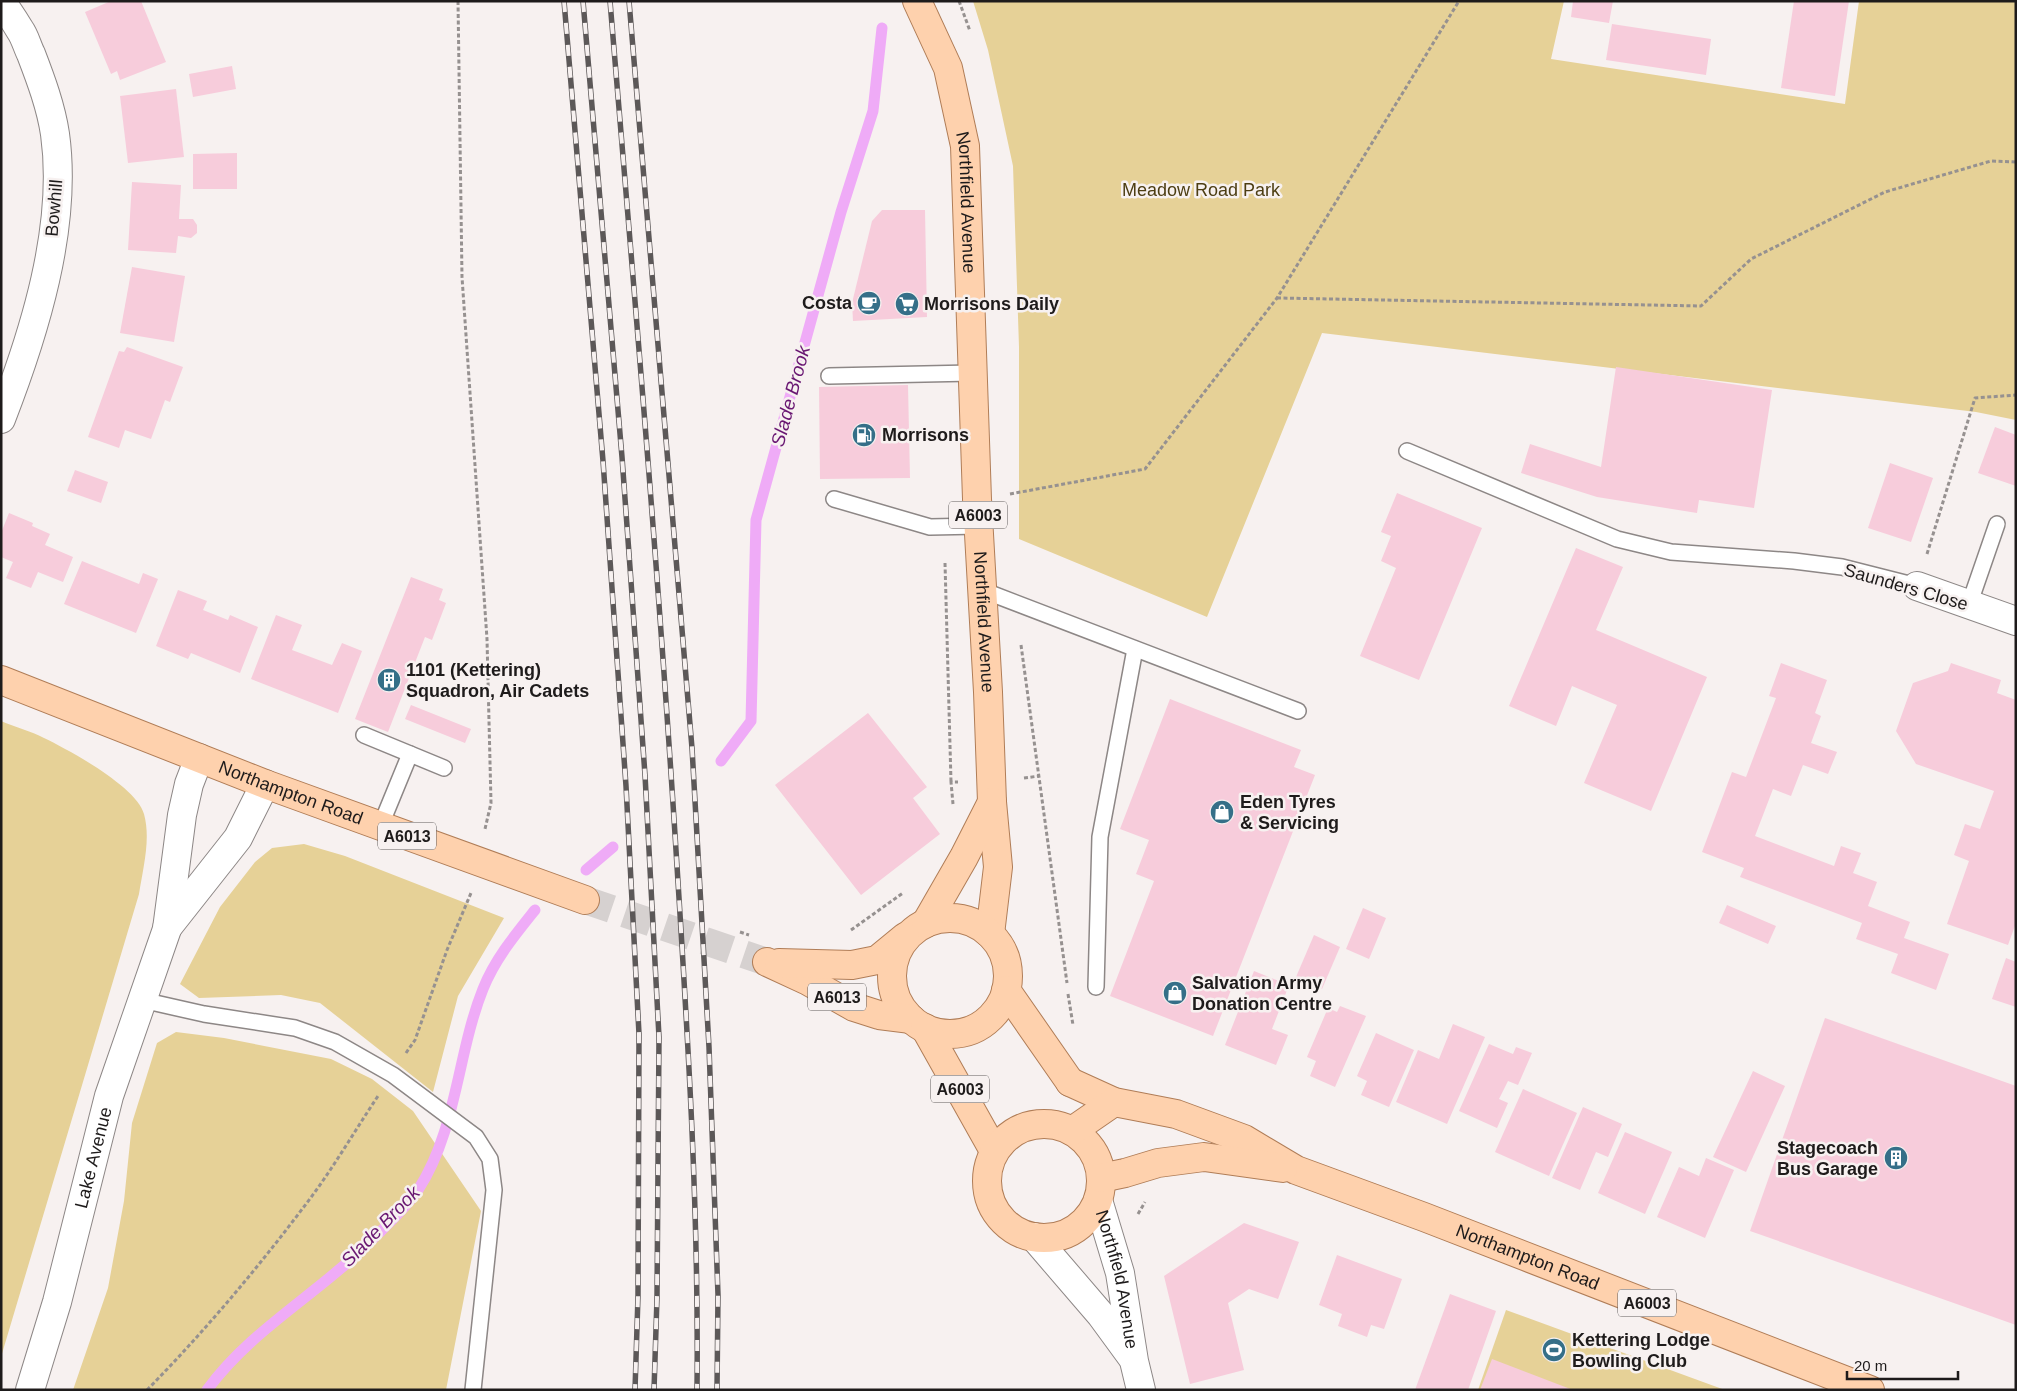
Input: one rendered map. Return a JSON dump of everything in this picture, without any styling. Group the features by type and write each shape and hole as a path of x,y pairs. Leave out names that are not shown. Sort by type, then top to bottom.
{"main road":[{"name":"Northfield Avenue","path":"917,1 948,68 965,146 977,499 992,802 998,868 990,934"},
{"name":"Northampton Road","path":"1,680 265,784 585,900"},
{"name":"Northfield Avenue","path":"919,927 964,857 992,802"},
{"path":"918,1024 945,1034 965,1032 984,1023 998,1008 1006,990 1008,974 1006,959 999,946 990,934 976,924 960,918 942,918 919,927"},
{"name":"A6013","path":"918,1024 879,1015 854,1006 808,981 767,962 852,965 877,960 919,927"},
{"name":"A6003","path":"919,927 902,942 896,954 892,968 895,996 902,1009 918,1024 994,1151"},
{"path":"1006,990 1070,1082 1068,1129"},
{"name":"Northampton Road","path":"1070,1082 1114,1102 1176,1114 1244,1139 1296,1170 1424,1217 1870,1390"},
{"path":"1068,1129 1114,1102"},
{"path":"1045,1124 1068,1129 1087,1143 1097,1159 1099,1189 1088,1218 1072,1230 1054,1237 1034,1237 1014,1230 997,1214 988,1194 987,1172 994,1151 1008,1136 1025,1127 1045,1124"},
{"name":"Northampton Road","path":"1099,1189 1125,1173 1158,1163 1204,1157 1296,1170"}],"street":[{"name":"Bowhill","path":"1,1 21,32 43,86 55,134 58,178 48,265 37,316 21,367 1,419"},
{"name":"Saunders Close","path":"1917,586 2016,621"},
{"name":"Lake Avenue","path":"30,1390 57,1302 109,1096 166,929 182,815 189,784 199,758"},
{"name":"Lake Avenue","path":"166,929 238,838 265,784"},
{"name":"Northfield Avenue","path":"1099,1189 1120,1273 1134,1361 1141,1390"},
{"name":"Northfield Avenue","path":"1034,1237 1101,1315 1134,1361"}],"lane":[{"path":"829,376 972,374"},
{"name":"Saunders Close","path":"1407,451 1617,539 1671,552 1794,561 1842,567 1917,586"},
{"path":"834,500 930,527 979,526"},
{"path":"1969,605 1996,524"},
{"path":"982,590 1298,711"},
{"path":"1096,987 1100,837 1135,649"},
{"path":"364,735 444,768"},
{"path":"380,827 410,754"},
{"path":"142,1000 204,1014 295,1028 335,1042 393,1075 476,1137 490,1159 494,1190 473,1390"}],"path":[{"path":"458,1 462,277 487,639 491,803 483,834"},
{"path":"977,499 1146,469 1277,298 1459,1"},
{"path":"1277,298 1701,306 1751,259 1885,192 1991,161 2016,162"},
{"path":"1917,586 1975,398 2016,395"},
{"path":"1028,777 1039,776"},
{"path":"953,811 951,782 961,782"},
{"path":"847,933 906,891"},
{"path":"147,1390 183,1354 220,1311 307,1203 393,1075 415,1040 447,950 471,893"},
{"path":"740,932 758,937"}],"green space":[{"name":"Meadow Road Park","path":"973,1 1564,1 1551,59 1845,104 1859,1 2016,1 2016,420 1976,412 1322,333 1207,617 1019,539 1019,347 1013,166 988,50"},
{"path":"1,721 34,733 85,760 116,781 139,803 144,814 147,833 146,854 139,894 1,1357"},
{"path":"304,844 345,856 504,918 458,996 433,1092 320,1003 281,995 199,998 180,984 220,907 255,862 272,848"},
{"path":"176,1032 224,1038 331,1059 372,1079 413,1111 481,1211 446,1390 73,1390 108,1288 124,1201 132,1123 157,1043"},
{"name":"Kettering Lodge Bowling Club","path":"1506,1310 1725,1390 1478,1390"}],"building":[{"path":"111,1 141,1 166,62 120,80 117,71 111,74 85,12"},
{"path":"1573,1 1613,1 1609,23 1571,17"},
{"path":"1794,1 1849,1 1835,96 1781,88"},
{"path":"1612,24 1711,39 1706,75 1606,60"},
{"path":"232,66 236,89 193,97 189,74"},
{"path":"176,89 184,157 128,163 120,96"},
{"path":"237,153 237,189 193,189 193,154"},
{"path":"132,182 181,185 179,219 193,219 197,225 197,233 191,238 178,236 176,253 128,250"},
{"path":"882,210 925,210 927,317 853,321 852,303 872,221"},
{"path":"132,267 185,276 174,342 120,333"},
{"path":"127,347 183,367 170,402 165,400 151,439 125,430 119,448 88,437 119,351 124,352"},
{"path":"1616,367 1772,390 1754,508 1699,500 1697,513 1597,497 1521,473 1530,444 1601,467"},
{"path":"908,385 910,478 820,479 819,387"},
{"path":"1995,427 2016,435 2016,486 1978,473"},
{"path":"1890,463 1933,478 1911,542 1868,528"},
{"path":"75,470 108,482 101,503 67,491"},
{"path":"1397,493 1482,528 1419,680 1360,656 1396,568 1381,561 1391,536 1381,532"},
{"path":"9,513 33,523 32,526 50,534 45,545 73,557 63,582 38,572 31,588 6,578 13,562 1,557 1,533"},
{"path":"1576,548 1623,567 1596,630 1707,677 1651,811 1584,783 1617,705 1572,686 1556,726 1509,706"},
{"path":"82,561 139,584 143,573 158,579 136,633 64,604"},
{"name":"1101 (Kettering) Squadron, Air Cadets","path":"411,577 443,589 439,600 446,603 432,640 425,637 388,732 355,719"},
{"path":"178,590 207,601 203,610 228,620 230,615 258,627 240,673 191,653 188,659 156,646"},
{"path":"276,615 302,625 292,650 332,665 342,643 362,651 338,713 251,679"},
{"path":"1781,663 1827,680 1815,713 1821,716 1811,743 1837,752 1828,774 1803,765 1791,796 1773,789 1755,836 1834,866 1841,846 1861,853 1853,873 1877,882 1868,906 1910,922 1904,938 1949,954 1936,990 1891,973 1898,954 1856,939 1862,923 1740,877 1744,868 1702,852 1732,772 1746,777 1776,698 1769,696"},
{"path":"1951,663 2001,680 1997,693 2016,700 2016,923 2008,945 1947,924 1969,861 1954,855 1965,824 1980,829 1994,791 1916,764 1896,731 1913,683 1948,671"},
{"path":"1170,699 1301,750 1294,767 1315,775 1213,1036 1110,996 1154,881 1136,874 1149,840 1120,829"},
{"path":"411,705 471,729 465,743 405,719"},
{"path":"868,713 927,787 913,798 940,834 861,895 775,785"},
{"path":"1727,905 1776,926 1768,944 1719,923"},
{"path":"1363,908 1386,918 1369,959 1346,949"},
{"path":"1314,935 1340,947 1322,989 1296,977"},
{"path":"2006,958 2016,962 2016,1007 1992,999"},
{"path":"1254,971 1289,985 1272,1029 1288,1035 1276,1065 1225,1045"},
{"path":"1340,1006 1366,1016 1335,1087 1310,1076 1316,1061 1307,1057 1328,1008 1337,1012"},
{"name":"Stagecoach Bus Garage","path":"1825,1018 2016,1086 2016,1325 1750,1231"},
{"path":"1453,1024 1485,1037 1447,1124 1396,1102 1418,1050 1439,1059"},
{"path":"1376,1033 1414,1050 1389,1107 1361,1095 1367,1081 1357,1076"},
{"path":"1489,1044 1513,1054 1516,1047 1532,1053 1518,1085 1508,1081 1499,1099 1508,1103 1497,1128 1459,1111"},
{"path":"1753,1071 1785,1086 1746,1172 1713,1157"},
{"path":"1523,1089 1577,1113 1549,1176 1495,1152"},
{"path":"1583,1107 1622,1124 1608,1157 1596,1152 1580,1190 1552,1178"},
{"path":"1625,1132 1672,1152 1645,1214 1598,1193"},
{"path":"1706,1158 1734,1170 1705,1238 1657,1217 1679,1167 1699,1176"},
{"path":"1244,1223 1299,1242 1278,1299 1249,1289 1228,1303 1244,1370 1190,1384 1164,1276"},
{"path":"1337,1255 1402,1279 1384,1329 1371,1325 1367,1337 1338,1326 1342,1314 1319,1305"},
{"path":"1450,1294 1496,1311 1468,1390 1415,1390"},
{"path":"1492,1359 1573,1390 1480,1390"}],"waterway":[{"name":"Slade Brook","path":"721,761 751,721 756,520 841,212 873,111 882,28"},
{"name":"Slade Brook","path":"586,870 613,847"},
{"name":"Slade Brook","path":"207,1390 238,1354 355,1256 400,1212 418,1190 431,1167 441,1142 449,1117 467,1039 483,989 499,957 535,910"}],"tunnel":[{"path":"585,900 767,962"}],"railway":[{"path":"564,1 603,461 626,786 639,1034 638,1296 635,1390"},
{"path":"583,1 622,457 645,775 659,1037 657,1298 654,1390"},
{"path":"610,1 654,541 681,931 694,1193 697,1390"},
{"path":"629,1 692,748 709,1047 718,1295 717,1390"}],"place":[{"name":"Costa","path":"869,303"},
{"name":"Morrisons Daily","path":"907,304"},
{"name":"Morrisons","path":"864,435"},
{"name":"1101 (Kettering) Squadron, Air Cadets","path":"389,680"},
{"name":"Eden Tyres & Servicing","path":"1222,812"},
{"name":"Salvation Army Donation Centre","path":"1175,993"},
{"name":"Stagecoach Bus Garage","path":"1896,1158"},
{"name":"Kettering Lodge Bowling Club","path":"1554,1350"}]}
